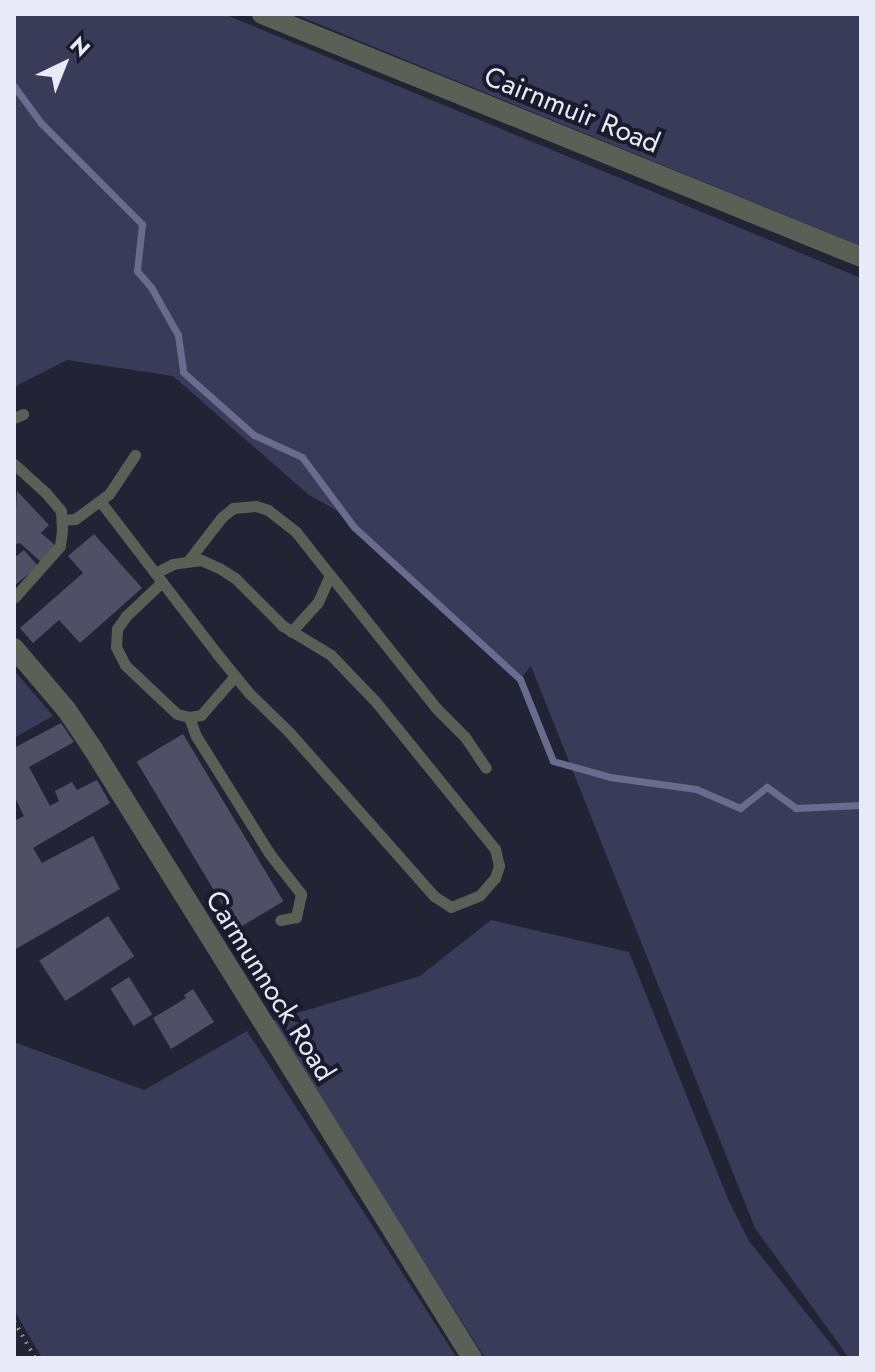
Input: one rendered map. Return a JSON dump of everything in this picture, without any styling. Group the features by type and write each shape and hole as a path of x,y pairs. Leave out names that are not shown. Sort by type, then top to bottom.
{"street":[{"name":"Cairnmuir Road","path":"262,14 861,257"},
{"name":"Carmunnock Road","path":"14,648 66,709 93,749 472,1358"}],"lane":[{"path":"62,520 75,519 100,501 118,484 135,455"},
{"path":"14,464 46,493 61,511 62,520 60,546 14,598"},
{"path":"100,501 235,676 441,903 451,907 480,895 495,878 499,866 495,849 376,702 331,655 291,632 235,578 201,560 188,561"},
{"path":"235,676 201,715 189,717 177,714 140,682 116,647 117,629 159,578 188,561 222,517 233,508 256,506 268,510 296,532 436,708 465,737 486,768"},
{"path":"291,632 318,602 330,575"},
{"path":"189,717 196,736 269,853 301,894 296,917 280,920"}],"path":[{"path":"14,1321 35,1358"}],"shaded area":[{"path":"14,14 224,14 861,278 861,1358 849,1358 755,1228 531,666 520,679 336,510 309,495 173,376 67,360 14,387"},
{"path":"294,14 861,14 861,246 437,73"},
{"path":"14,670 53,716 14,738"},
{"path":"491,920 629,952 728,1199 749,1241 842,1358 485,1358 271,1021 420,976"},
{"path":"247,1031 457,1358 42,1358 14,1310 14,1042 144,1090"}],"building":[{"path":"17,491 49,525 41,533 56,546 41,562 20,543 14,545"},
{"path":"94,534 142,588 80,643 59,620 33,643 20,628 83,573 68,556"},
{"path":"24,550 38,566 14,586 14,558"},
{"path":"61,723 74,742 29,767 50,806 59,801 55,791 72,782 77,790 97,780 110,803 33,848 42,863 93,836 120,889 14,950 14,821 24,816 14,796 14,748"},
{"path":"183,734 283,901 237,929 137,762"},
{"path":"108,916 134,956 65,1001 39,961"},
{"path":"129,977 152,1014 134,1026 110,989"},
{"path":"193,989 214,1022 171,1049 153,1018 186,998 184,995"}],"waterway":[{"path":"14,86 41,123 142,224 137,271 151,287 178,335 183,372 254,435 302,457 354,527 520,679 553,761 610,777 696,789 740,808 767,787 796,808 861,805"}]}
